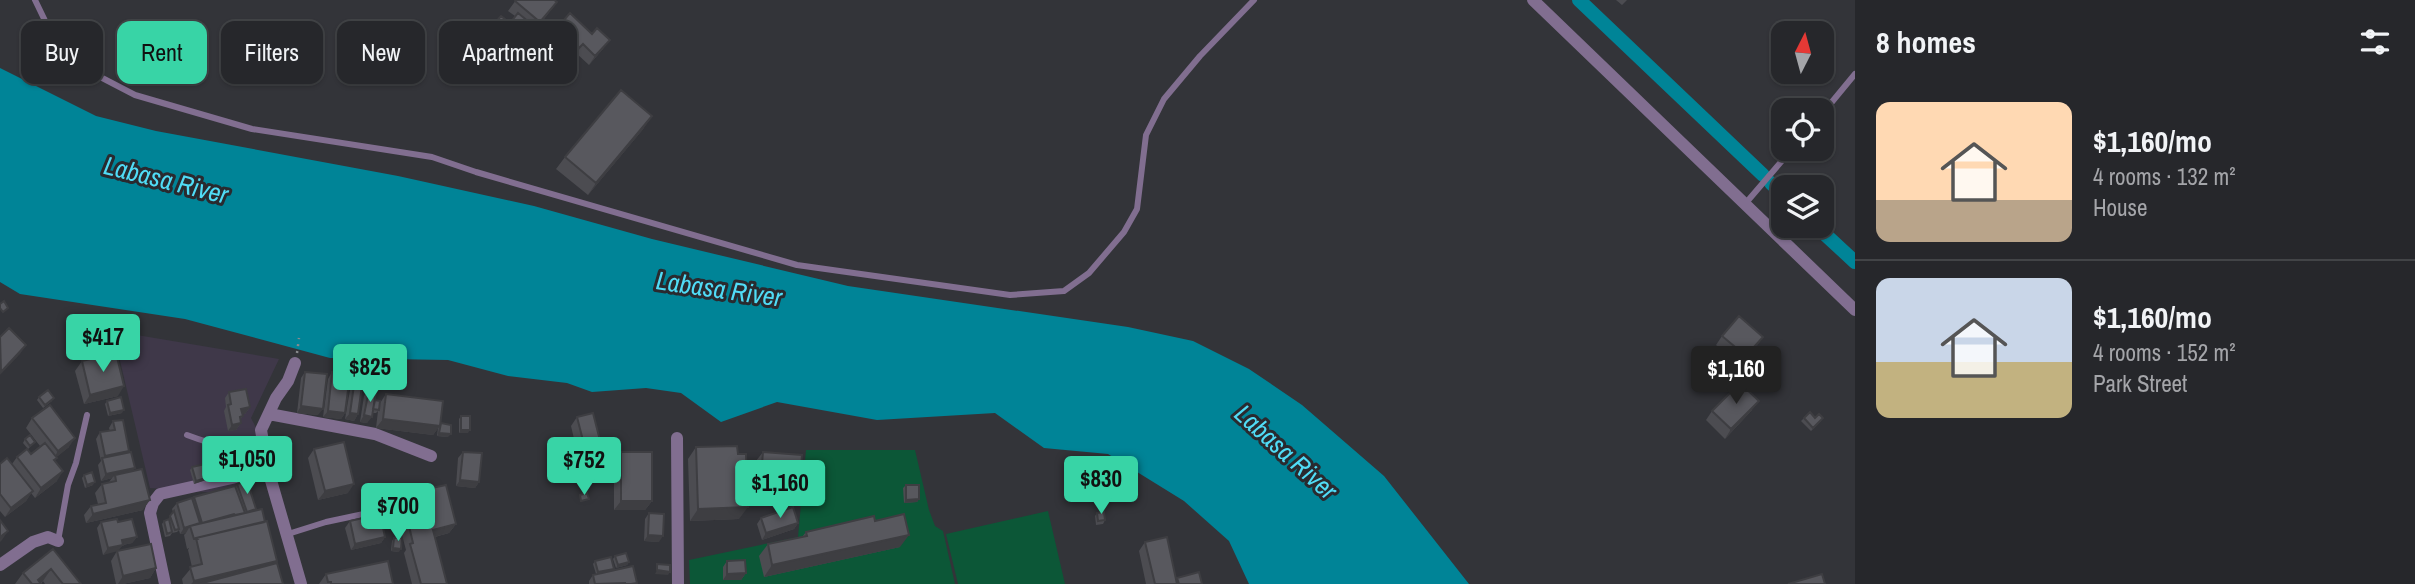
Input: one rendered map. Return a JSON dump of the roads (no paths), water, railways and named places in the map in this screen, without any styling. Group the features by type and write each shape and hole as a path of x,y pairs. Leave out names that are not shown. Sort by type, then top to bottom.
{"street":[{"path":"1533,0 1855,310"},
{"path":"295,363 261,430 268,470 301,584"},
{"path":"269,414 375,434 431,456"},
{"path":"677,438 678,584"},
{"path":"165,584 150,513 160,494 268,470"},
{"path":"0,565 33,542 48,537 58,541"}],"lane":[{"path":"36,0 50,31 83,68 135,95 252,129 432,157 797,265 1010,295 1063,291 1090,273 1124,232 1137,209 1146,135 1164,99 1200,56 1254,0"},
{"path":"1834,99 1855,74"},
{"path":"1745,204 1782,161"},
{"path":"58,541 68,485 87,415"},
{"path":"187,435 235,449 262,446"},
{"path":"288,534 326,522 387,509 397,515 403,529"}],"water":[{"name":"Labasa River","path":"0,68 21,78 21,84 32,84 96,116 156,131 398,176 534,206 652,239 848,286 1128,327 1193,341 1249,369 1302,405 1384,476 1469,584 1249,584 1229,541 1184,501 1108,454 1044,448 995,413 877,420 777,402 721,422 681,393 646,388 592,392 567,383 508,376 448,360 330,358 185,319 20,294 0,282"}],"waterway":[{"path":"1579,0 1763,175"},
{"path":"1829,238 1855,262"}]}
